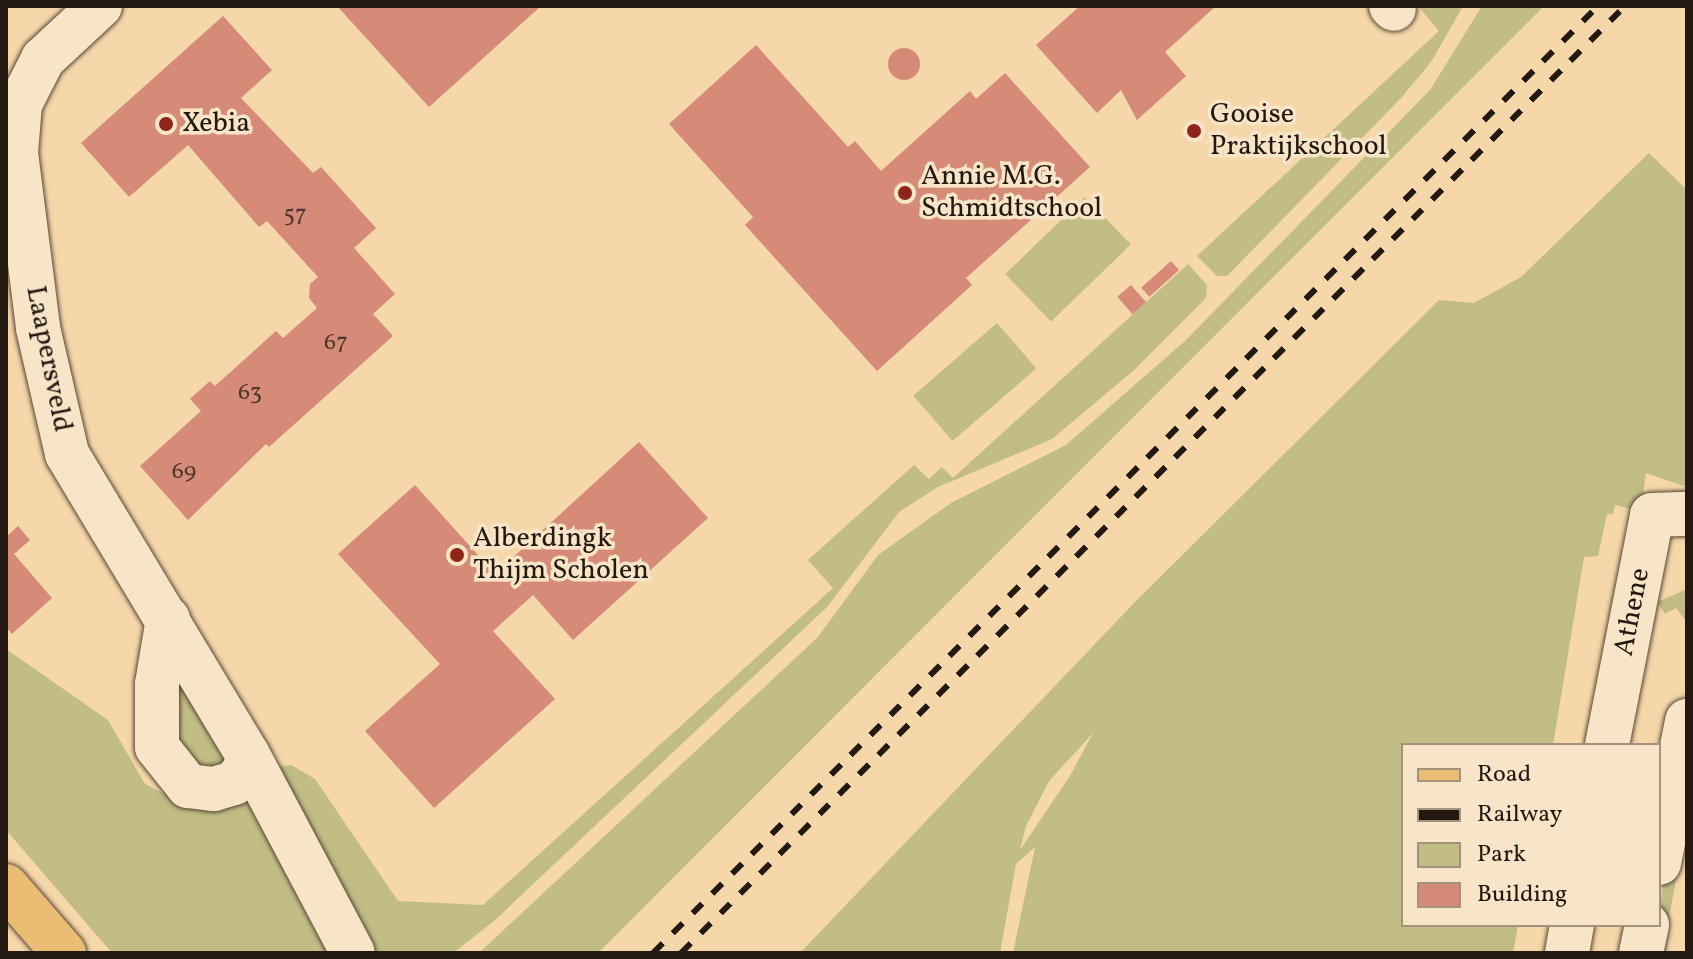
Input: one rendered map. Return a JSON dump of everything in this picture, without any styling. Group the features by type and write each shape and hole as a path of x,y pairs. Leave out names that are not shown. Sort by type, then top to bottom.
{"main road":[{"path":"6,886 64,953"}],"street":[{"name":"Laapersveld","path":"100,6 43,59 20,104 16,153 38,328 67,454 248,755 353,953"},
{"name":"Athene","path":"1608,743 1669,515"},
{"path":"168,619 157,684 157,747 188,786 214,789 234,783 245,770 248,755"},
{"path":"1661,853 1687,721"},
{"path":"1567,953 1572,927"},
{"path":"1641,953 1647,927"}],"green space":[{"path":"1418,6 1463,6 1431,62 1401,98 1227,276 1217,276 1197,256 1439,31"},
{"path":"1482,6 1544,6 598,953 479,953 818,637 878,555 951,503 1066,445 1186,340 1430,90"},
{"path":"1649,153 1687,190 1687,487 1646,473 1642,502 1635,510 1615,505 1613,514 1607,514 1598,556 1584,557 1553,743 1401,743 1401,927 1518,927 1513,953 1013,953 1035,847 1016,864 1000,953 800,953 1135,602 1439,300 1474,303 1521,277","holes":["1093,733 1070,776 1020,850 1026,826 1049,781"]},
{"path":"1085,197 1131,244 1051,322 1005,274"},
{"path":"1188,264 1207,285 1206,298 1133,371 1052,439 938,487 899,512 827,607 494,921 453,953 369,953 266,768 291,765 315,779 398,901 483,905 833,588 808,560 914,465 929,479 942,467 953,478"},
{"path":"997,323 1036,368 953,441 913,396"},
{"path":"1687,589 1687,623 1676,608 1665,614 1657,602"},
{"path":"6,649 108,720 145,784 173,798 251,776 345,953 112,953 6,830"},
{"path":"181,674 236,761 205,775 169,730"},
{"path":"1687,761 1687,824 1662,953 1661,897"}],"building":[{"path":"337,6 541,6 429,107"},
{"path":"1080,6 1216,6 1165,52 1186,76 1137,120 1121,90 1097,113 1036,45"},
{"path":"223,16 272,70 241,98 313,173 321,167 376,228 354,248 395,294 373,314 393,336 269,447 266,444 188,520 140,466 201,411 190,399 210,381 215,386 276,331 283,338 317,308 309,298 310,284 318,277 267,221 259,227 188,145 129,197 81,143"},
{"path":"756,45 848,147 855,141 881,171 970,91 976,99 1005,73 1090,167 966,278 972,285 877,371 745,225 753,217 669,124"},
{"path":"904,48 915,53 920,64 915,75 904,80 893,75 888,64 893,53"},
{"path":"1171,261 1179,270 1149,297 1141,288"},
{"path":"1131,285 1146,302 1133,314 1117,297"},
{"path":"639,442 708,518 573,640 533,595 493,631 555,699 434,808 365,731 440,664 338,554 415,485 495,574"},
{"path":"18,526 30,540 14,554 52,598 12,634 6,627 6,537"}],"railway":[{"path":"653,953 1598,6"},
{"path":"681,953 1625,6"}],"place":[{"name":"Xebia","path":"166,124"},
{"name":"Gooise Praktijkschool","path":"1194,131"},
{"name":"Annie M.G. Schmidtschool","path":"905,193"},
{"name":"Alberdingk Thijm Scholen","path":"457,555"}]}
